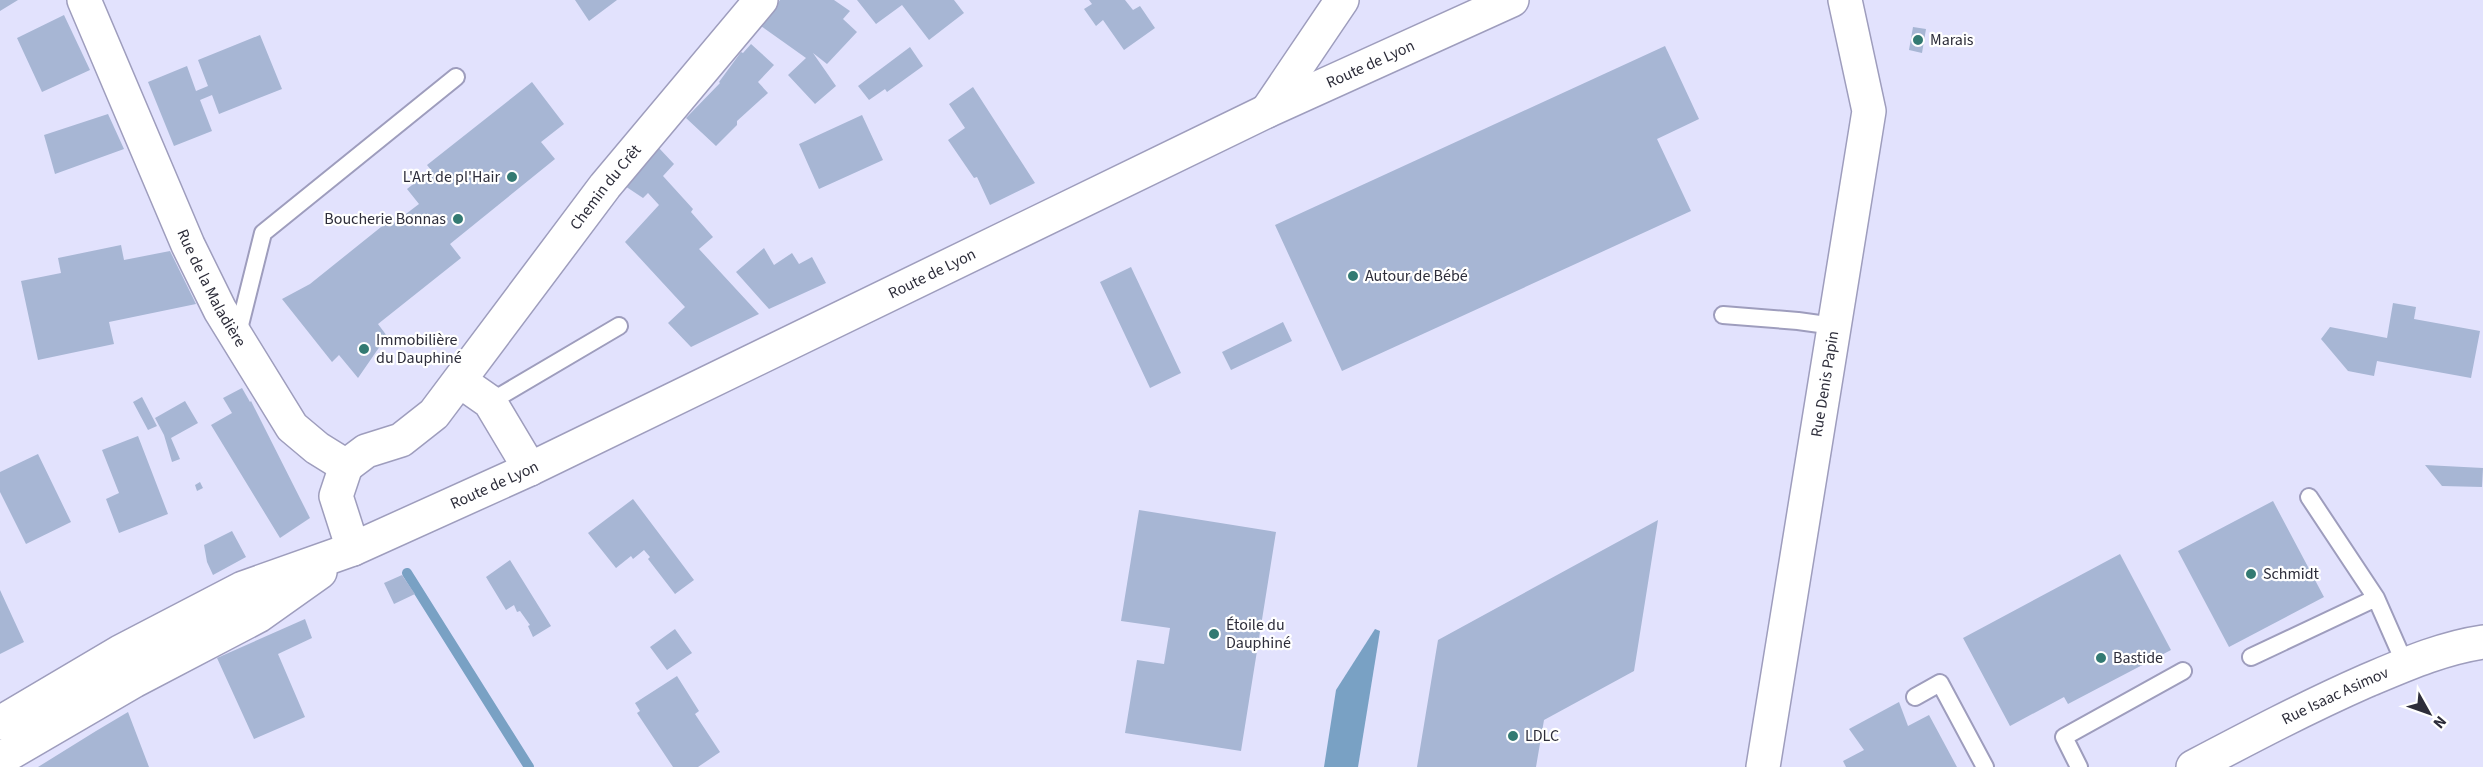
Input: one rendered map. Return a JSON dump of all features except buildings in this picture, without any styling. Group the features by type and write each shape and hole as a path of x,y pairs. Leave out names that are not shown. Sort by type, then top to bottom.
{"street":[{"name":"Rue de la Maladière","path":"84,0 188,245 220,310 292,427 317,448 346,466"},
{"name":"Chemin du Crêt","path":"346,466 366,451 401,440 434,414 605,186 761,0"},
{"path":"1267,111 1342,0"},
{"name":"Route de Lyon","path":"353,549 530,469 1267,111 1512,0"},
{"name":"Rue Denis Papin","path":"1763,767 1869,111 1845,0"},
{"path":"460,381 490,402 530,469"},
{"path":"346,466 336,496 353,549"},
{"path":"0,723 120,652 243,588 353,549"},
{"path":"0,759 134,681 258,616 353,549"},
{"name":"Rue Isaac Asimov","path":"2193,767 2299,711 2404,664 2457,645 2483,642"}],"lane":[{"path":"237,337 263,232 456,77"},
{"path":"1723,315 1834,326"},
{"path":"490,402 619,326"},
{"path":"2308,497 2376,598 2404,664"},
{"path":"2251,657 2376,598"},
{"path":"2079,767 2064,737 2183,671"},
{"path":"1915,696 1940,683 1984,767"}],"water":[{"path":"1375,629 1380,631 1358,767 1324,767 1336,690"}],"waterway":[{"path":"407,573 529,767"}],"place":[{"name":"Marais","path":"1918,40"},
{"name":"L'Art de pl'Hair","path":"512,177"},
{"name":"Boucherie Bonnas","path":"458,219"},
{"name":"Autour de Bébé","path":"1353,276"},
{"name":"Immobilière du Dauphiné","path":"364,349"},
{"name":"Schmidt","path":"2251,574"},
{"name":"Étoile du Dauphiné","path":"1214,634"},
{"name":"Bastide","path":"2101,658"},
{"name":"LDLC","path":"1513,736"}]}
